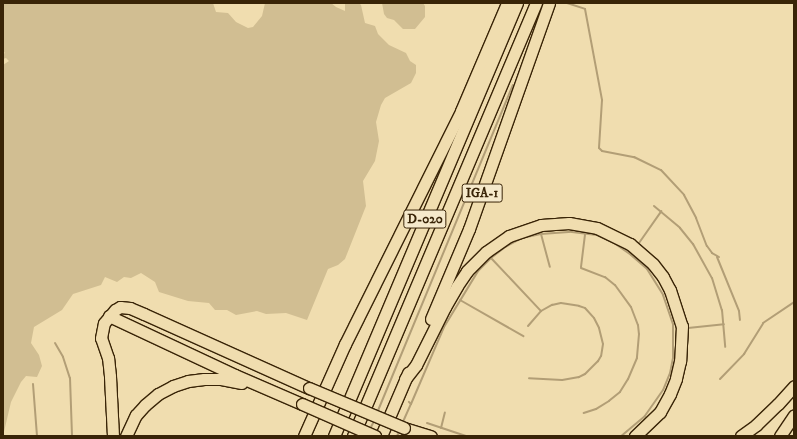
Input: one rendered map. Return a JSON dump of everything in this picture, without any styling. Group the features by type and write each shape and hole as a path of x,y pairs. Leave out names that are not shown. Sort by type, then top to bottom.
{"highway":[{"path":"305,435 345,344 461,111 508,3"},
{"name":"D-020","path":"334,436 517,3"},
{"name":"D-020","path":"353,436 536,3"},
{"name":"IGA-1","path":"381,436 469,228 549,3"},
{"path":"405,379 416,365 457,286 467,271 486,252 514,234 541,225 569,223 597,228 630,244 653,264 663,277 670,290 682,326 680,361 672,389 660,412 635,436"},
{"path":"113,436 108,358 101,338 104,323 109,316 120,307 130,308 420,436"},
{"path":"109,316 375,436"},
{"path":"126,436 136,415 145,405 158,394 181,383 196,379 216,379 271,390"},
{"path":"741,436 762,420 794,386"},
{"path":"780,436 794,415"},
{"path":"404,428 431,436"}],"shaded area":[{"path":"3,3 213,3 216,12 228,13 236,22 248,28 253,27 262,16 265,3 331,3 345,11 345,4 343,3 359,3 361,5 365,23 375,26 378,34 389,45 406,53 410,61 416,65 416,73 411,83 385,98 381,105 376,122 379,141 375,161 363,181 366,206 345,259 338,265 328,269 307,320 286,313 266,314 257,311 236,315 227,310 215,310 209,303 188,301 159,292 155,282 141,273 131,278 124,277 117,282 105,277 101,285 73,294 62,310 34,327 31,343 39,355 42,366 37,377 26,376 21,382 11,402 3,436 3,65 9,61 6,58 3,59 3,54 5,53 3,51"},
{"path":"382,3 423,3 425,6 425,17 415,29 403,29 394,20 387,18 384,14"}],"waterway":[{"path":"567,3 585,9 602,100 599,148 602,151 634,157 661,170 684,195 696,218 707,246 712,253 719,257"},
{"path":"377,413 513,85"},
{"path":"654,206 680,228 693,244 712,278 722,310 725,347"},
{"path":"639,243 661,211"},
{"path":"411,404 444,327 478,271 491,258 505,247 522,238 541,234 572,232 597,235 614,243 647,269 663,295 673,324 673,358 670,373 663,390 645,416 621,436"},
{"path":"581,267 585,233"},
{"path":"541,234 550,267"},
{"path":"717,257 739,311 740,320"},
{"path":"491,258 541,311"},
{"path":"581,268 605,277 615,285 631,307 638,325 639,334 637,358 628,379 620,392 596,409 584,413"},
{"path":"460,300 523,336"},
{"path":"720,379 744,354 763,323 794,302"},
{"path":"528,326 541,311 552,305 561,303 579,306 585,308 594,318 599,328 603,344 601,356 598,361 585,374 579,377 562,380 529,378"},
{"path":"688,328 724,324"},
{"path":"55,343 63,357 70,378 72,436"},
{"path":"33,384 37,436"},
{"path":"402,424 411,404 409,402"},
{"path":"441,428 445,412"},
{"path":"370,429 374,421"},
{"path":"427,423 466,436"},
{"path":"397,436 400,430"}]}
